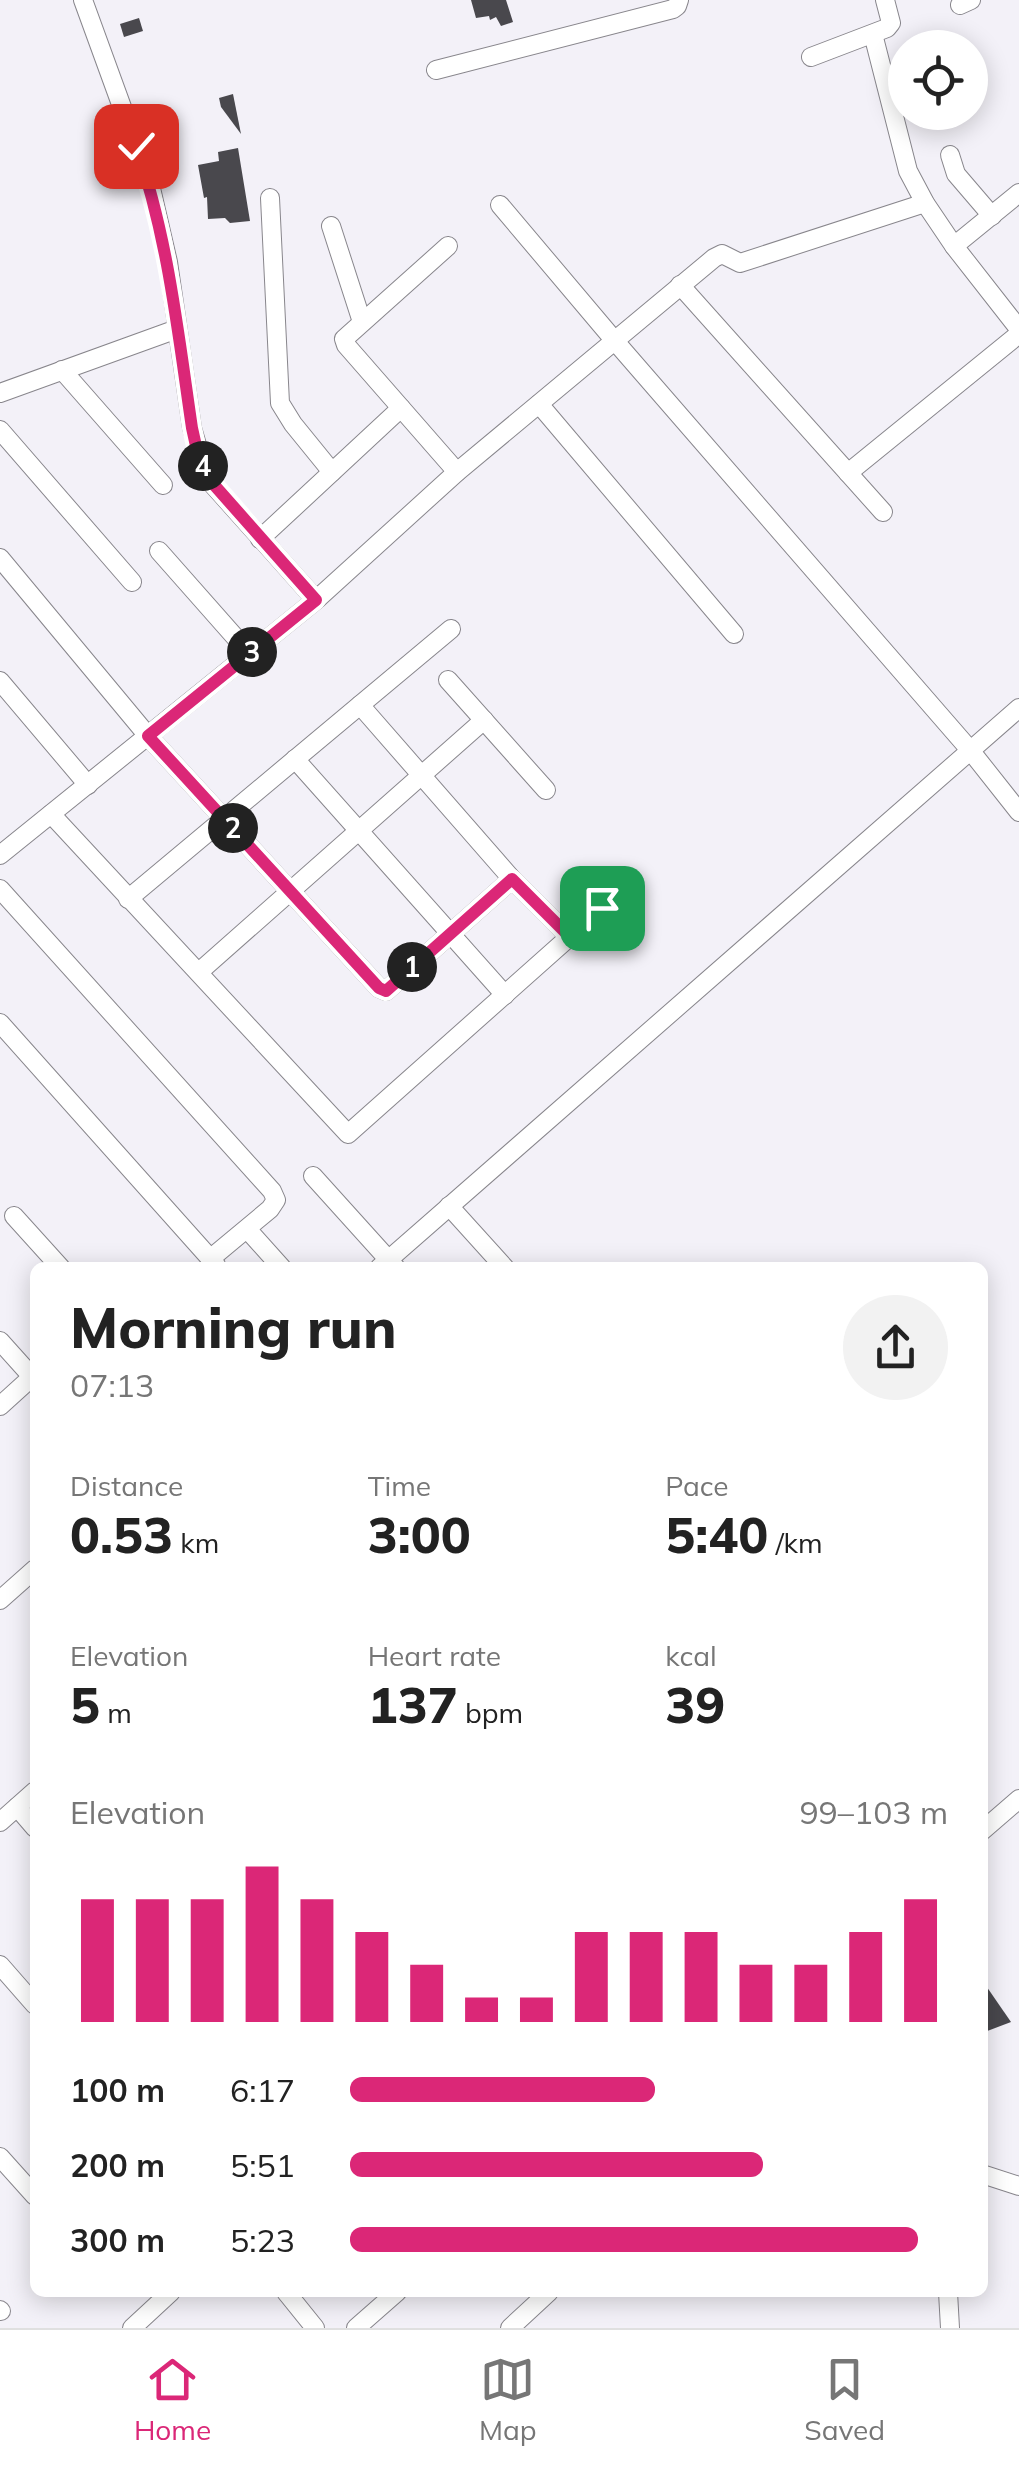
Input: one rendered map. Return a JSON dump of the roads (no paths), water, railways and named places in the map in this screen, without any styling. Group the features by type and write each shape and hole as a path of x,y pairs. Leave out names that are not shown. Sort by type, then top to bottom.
{"street":[{"path":"83,0 150,184 168,262 198,455 208,478 316,600"},
{"path":"436,70 673,10 679,0"},
{"path":"811,58 887,28 891,23 884,0"},
{"path":"848,473 1019,332 954,246 908,171 873,34"},
{"path":"950,155 956,174 992,216"},
{"path":"954,246 1019,193"},
{"path":"270,198 280,404 332,472"},
{"path":"2,851 316,600 456,472 718,255 726,254 740,262 925,203"},
{"path":"500,205 970,750 1019,812"},
{"path":"331,226 362,322"},
{"path":"448,246 344,339 456,472"},
{"path":"680,285 883,512"},
{"path":"0,392 177,329"},
{"path":"62,370 163,485"},
{"path":"539,404 734,634"},
{"path":"260,539 401,408"},
{"path":"0,430 132,582"},
{"path":"159,552 250,654"},
{"path":"0,558 148,736 379,988 386,991 512,879"},
{"path":"128,899 452,629"},
{"path":"448,680 546,790"},
{"path":"0,681 88,785"},
{"path":"360,705 512,879 570,937"},
{"path":"391,1262 449,1206 1019,708"},
{"path":"199,972 484,720"},
{"path":"295,759 505,996"},
{"path":"51,814 348,1134 602,908"},
{"path":"0,889 272,1191 276,1200 270,1208 215,1262"},
{"path":"0,1023 213,1262"},
{"path":"313,1176 385,1262"},
{"path":"449,1206 500,1262"},
{"path":"14,1216 56,1262"},
{"path":"247,1228 277,1262"},
{"path":"0,1341 30,1375"},
{"path":"0,1406 30,1382"},
{"path":"0,1600 30,1573"},
{"path":"0,1822 30,1795"},
{"path":"988,1826 1019,1800"},
{"path":"17,1807 30,1822"},
{"path":"0,1965 30,1999"},
{"path":"0,2157 30,2190"},
{"path":"988,2176 1019,2186"},
{"path":"132,2328 166,2297"},
{"path":"290,2297 315,2328"},
{"path":"356,2328 391,2297"},
{"path":"510,2328 544,2297"},
{"path":"948,2297 950,2328"}]}
